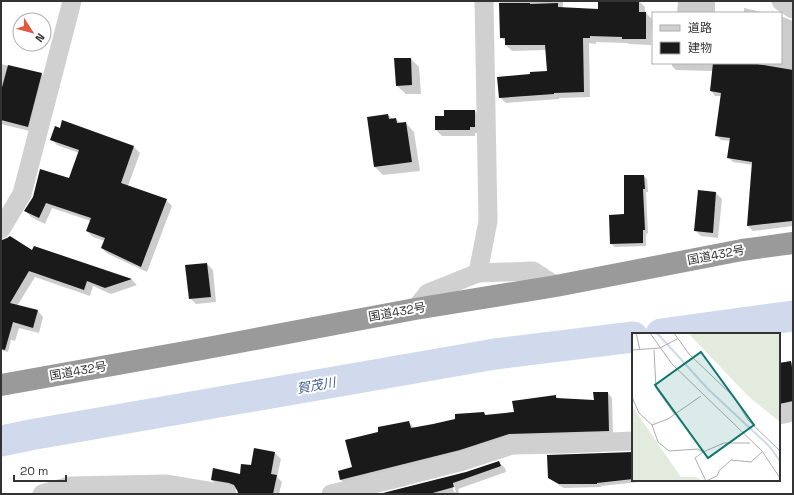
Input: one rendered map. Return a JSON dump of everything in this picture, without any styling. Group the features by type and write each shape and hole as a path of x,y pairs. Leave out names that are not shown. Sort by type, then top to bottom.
{"highway":[{"name":"国道432号","path":"1,385 415,309 556,286 742,250 793,243"}],"street":[{"path":"1,229 22,194 72,1"},
{"path":"478,273 488,221 484,1"},
{"path":"781,1 793,9"},
{"path":"415,309 428,293 478,273 533,271 556,286"},
{"path":"780,415 793,412"},
{"path":"331,494 463,461 512,445 632,441"},
{"path":"42,494 70,486 167,484 227,494"}],"building":[{"path":"598,1 639,1 639,12 646,12 646,39 622,39 622,37 590,36 590,38 583,38 584,92 499,98 497,77 547,71 545,45 505,45 505,38 500,38 499,3 558,3 558,7 598,9"},
{"path":"394,58 411,58 412,85 396,86"},
{"path":"713,64 757,64 793,70 792,221 747,226 752,162 727,158 730,138 715,136 721,93 710,91"},
{"path":"8,65 42,73 28,127 1,120 1,91"},
{"path":"444,110 475,110 475,127 470,127 470,130 435,130 435,116 444,116"},
{"path":"388,114 389,119 396,118 397,123 406,122 412,162 374,167 367,117"},
{"path":"62,120 134,146 121,183 167,199 141,267 101,248 105,238 86,231 91,218 46,203 39,218 24,211 33,197 40,169 69,178 79,150 50,140 55,126 60,128"},
{"path":"624,175 644,175 645,189 643,189 645,230 643,230 643,243 610,244 609,215 624,214"},
{"path":"698,190 716,192 713,233 694,231"},
{"path":"10,236 32,250 34,246 132,279 105,288 87,281 84,290 29,271 10,303 38,310 33,328 13,322 5,350 1,349 1,241"},
{"path":"207,263 211,297 189,299 185,265"},
{"path":"791,361 793,374 793,401 780,404 780,363"},
{"path":"593,392 608,392 609,431 509,434 460,450 340,480 338,471 352,467 345,440 378,432 378,427 409,421 411,428 455,419 455,414 484,412 485,415 514,412 512,401 556,395 556,398 594,400"},
{"path":"254,448 275,452 271,474 277,475 273,494 238,493 234,485 211,480 213,468 240,474 241,464 251,465"},
{"path":"632,452 632,479 597,484 559,484 548,478 547,455"},
{"path":"499,461 501,466 453,483 454,487 429,494 379,494 466,472"}],"waterway":[{"name":"賀茂川","path":"668,333 793,316"},
{"name":"賀茂川","path":"1,441 495,354 632,337"}]}
